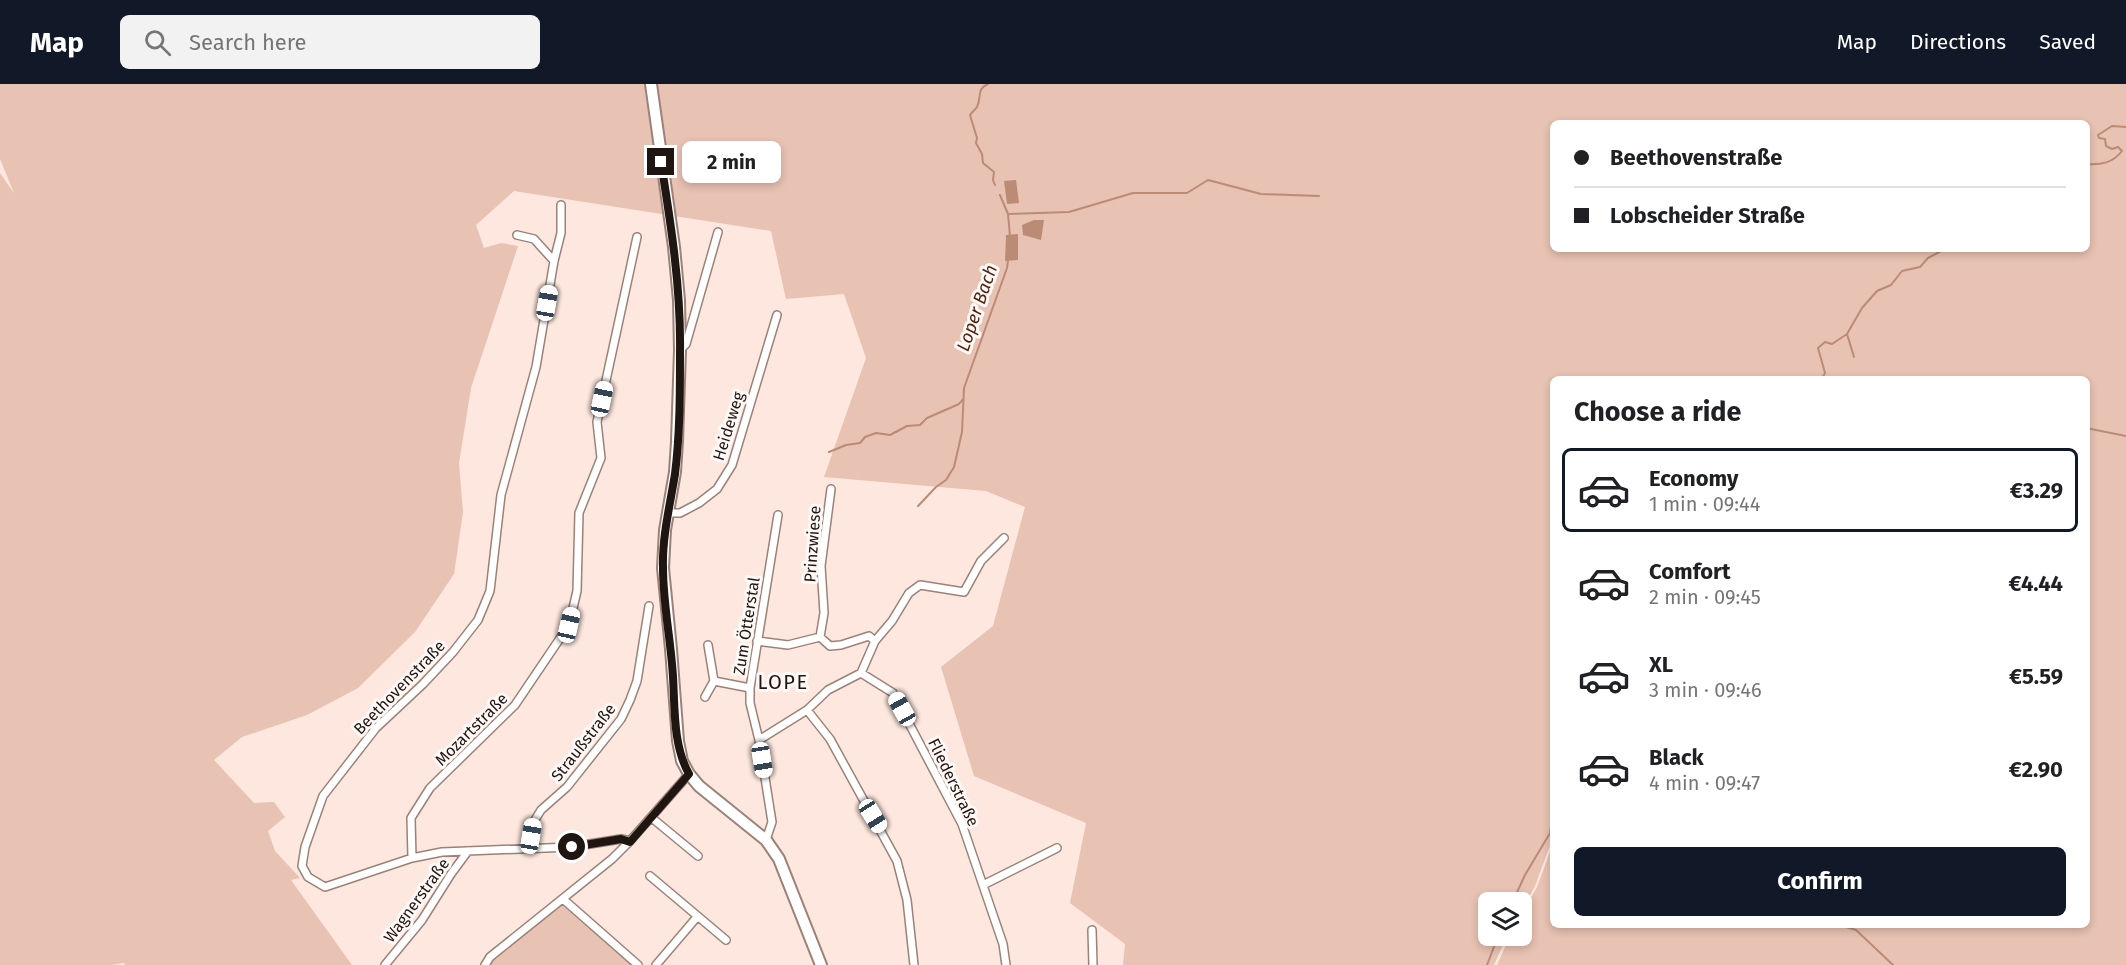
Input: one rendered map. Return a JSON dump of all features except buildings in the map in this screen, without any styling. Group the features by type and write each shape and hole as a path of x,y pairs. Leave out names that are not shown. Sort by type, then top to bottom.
{"street":[{"path":"651,84 675,254 680,350 675,472 668,513 663,568 678,741 682,761 699,786 766,840 779,859 821,965"},
{"name":"Beethovenstraße","path":"561,205 561,233 536,367 501,495 490,591 478,620 453,652 376,728 337,775 323,796 305,847 302,866 308,877 325,887 412,858 442,852 572,847 621,839 630,842"},
{"path":"680,350 686,344 718,232"},
{"path":"517,235 534,239 554,261"},
{"name":"Mozartstraße","path":"412,858 411,818 430,788 515,705 569,625 578,591 579,513 601,458 597,422 637,237"},
{"name":"Heideweg","path":"668,513 680,513 708,496 717,489 732,465 777,315"},
{"name":"Prinzwiese","path":"820,637 824,613 821,566 831,489"},
{"name":"Zum Ötterstal","path":"759,740 750,703 750,688 778,515"},
{"path":"766,840 772,822 759,740 807,710 828,690 861,673 875,641 892,621 909,593 920,585 964,592 981,561 1004,538"},
{"name":"Straußstraße","path":"529,849 533,823 541,810 567,787 621,719 637,681 649,606"},
{"path":"757,641 788,645 820,637 830,646 869,636 875,641"},
{"path":"705,697 714,681 708,645"},
{"name":"Fliederstraße","path":"861,673 892,693 962,824 1003,944 1006,965"},
{"path":"714,681 750,688"},
{"path":"807,710 831,739 897,861 907,900 914,965"},
{"path":"485,965 490,957 630,842 689,774"},
{"path":"652,818 698,856"},
{"path":"983,885 1057,848"},
{"name":"Wagnerstraße","path":"385,965 422,920 468,851"},
{"path":"650,876 726,940"},
{"path":"563,899 638,965"},
{"path":"656,965 697,917"},
{"path":"1092,930 1093,965"}],"shaded area":[{"path":"0,84 2126,84 2126,965 1497,965 1506,946 1532,946 1532,896 1550,851 1550,928 2090,928 2090,376 1550,376 1550,845 1532,892 1478,892 1478,946 1503,946 1494,965 1123,965 1125,944 1070,903 1086,823 974,776 941,667 993,626 1025,507 986,491 824,477 866,358 844,294 786,299 771,231 514,191 476,225 484,248 501,243 518,246 471,388 459,463 463,512 454,574 415,632 358,688 307,715 242,737 214,760 254,803 274,802 285,817 268,831 275,851 300,878 291,880 352,965 125,965 124,963 0,965 0,173 14,193 0,159"},
{"path":"1016,180 1019,203 1007,204 1004,181"},
{"path":"1034,220 1044,220 1041,240 1023,235 1022,225"},
{"path":"1018,234 1018,260 1005,261 1006,235"},
{"path":"562,905 634,965 487,965 491,959"}],"waterway":[{"name":"Loper Bach","path":"988,84 982,88 977,107 970,115 983,163 994,172 995,185"},
{"path":"2090,164 2106,162 2115,158 2122,151 2118,147 2112,149 2106,146 2105,139 2099,138 2098,135 2112,126 2126,127"},
{"path":"1009,214 1069,212 1133,193 1187,193 1208,180 1261,194 1319,196"},
{"name":"Loper Bach","path":"1000,195 1008,214 1010,236"},
{"path":"1854,357 1847,334 1862,308 1877,291 1891,285 1902,271 1920,267 1928,258 1939,252"},
{"name":"Loper Bach","path":"918,506 946,480 954,467 962,432 964,388 1008,260"},
{"path":"1823,376 1825,373 1818,348 1825,342 1832,344 1847,334"},
{"path":"829,452 846,445 860,443 865,437 876,433 890,435 907,426 920,425 927,418 959,404 963,399"},
{"path":"2090,429 2126,436"},
{"path":"1517,892 1550,833"},
{"path":"1850,928 1856,930 1893,965"},
{"path":"1487,965 1494,946"}],"district":[{"name":"LOPE","path":"783,682"}],"route":[{"path":"572,847 621,839 630,842 689,774 682,761 678,741 663,568 665,530 675,472 680,350 675,254 661,162"}]}
